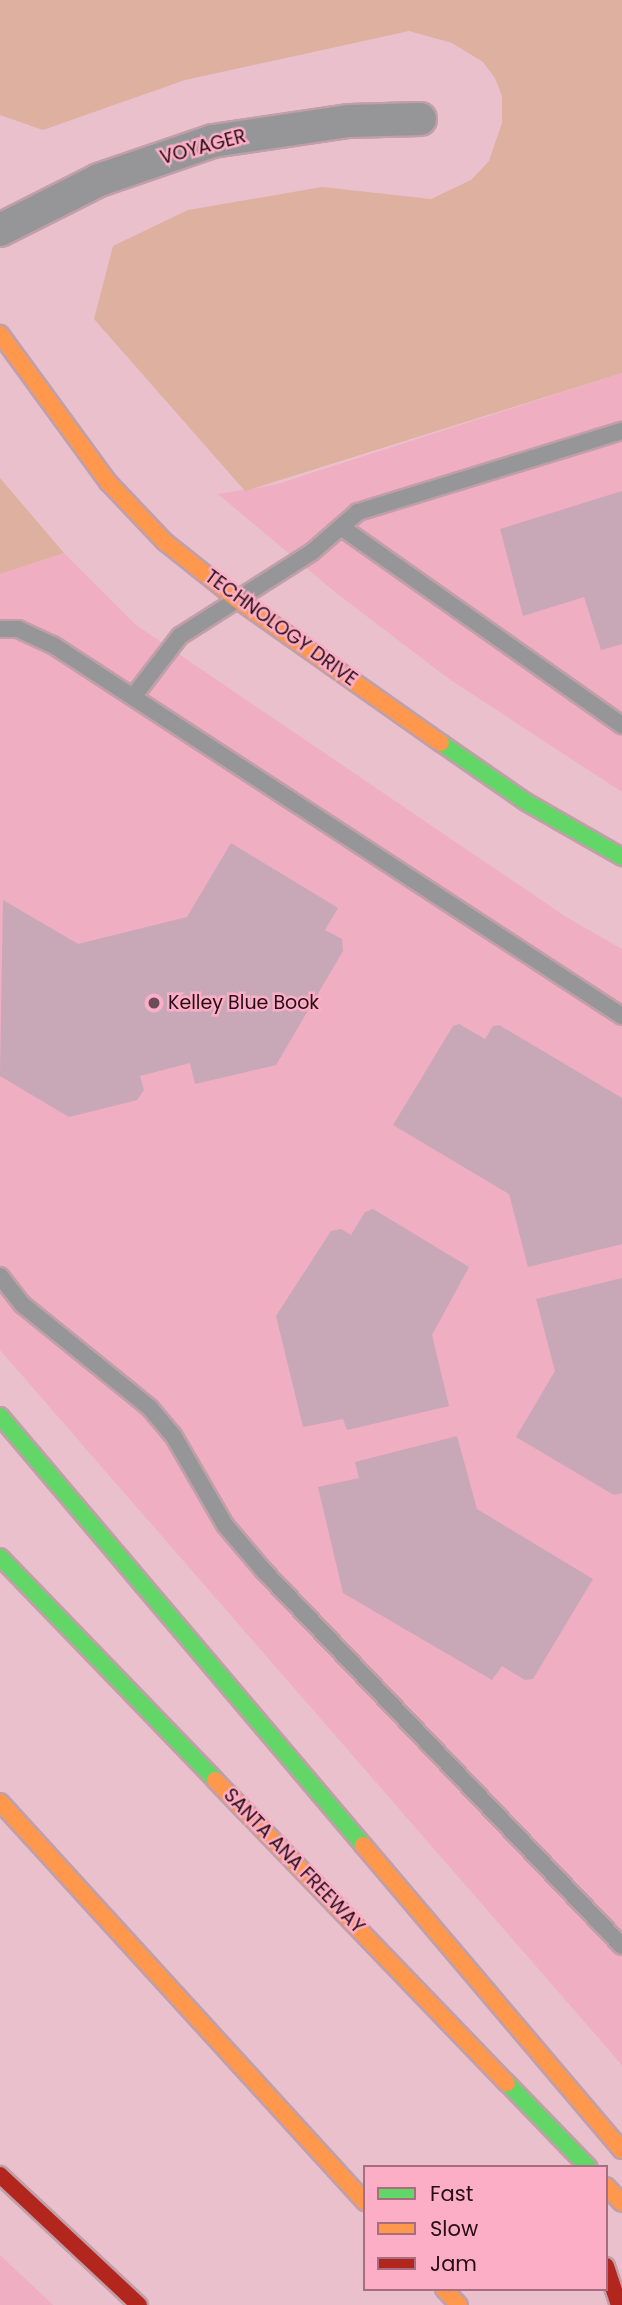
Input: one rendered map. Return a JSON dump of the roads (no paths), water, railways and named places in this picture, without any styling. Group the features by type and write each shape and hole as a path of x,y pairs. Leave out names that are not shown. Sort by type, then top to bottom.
{"main road":[{"name":"TECHNOLOGY DRIVE","path":"0,334 108,482 165,542 238,600 526,802 622,857"},
{"path":"0,1416 622,2150"},
{"name":"SANTA ANA FREEWAY","path":"0,1557 586,2165"},
{"path":"0,1802 363,2200"},
{"path":"569,2146 574,2165"},
{"path":"0,2175 139,2305"},
{"path":"608,2188 622,2203"},
{"path":"608,2272 619,2305"},
{"path":"446,2291 459,2305"}],"street":[{"name":"VOYAGER","path":"0,230 99,180 213,141 349,121 420,119"}],"lane":[{"path":"132,697 180,636 312,552 358,512 622,432"},
{"path":"341,527 622,725"},
{"path":"0,629 18,629 52,645 622,1016"},
{"path":"0,1276 23,1306 150,1408 173,1436 225,1525 264,1572 621,1943"}],"place":[{"name":"Kelley Blue Book","path":"154,1003"}]}
